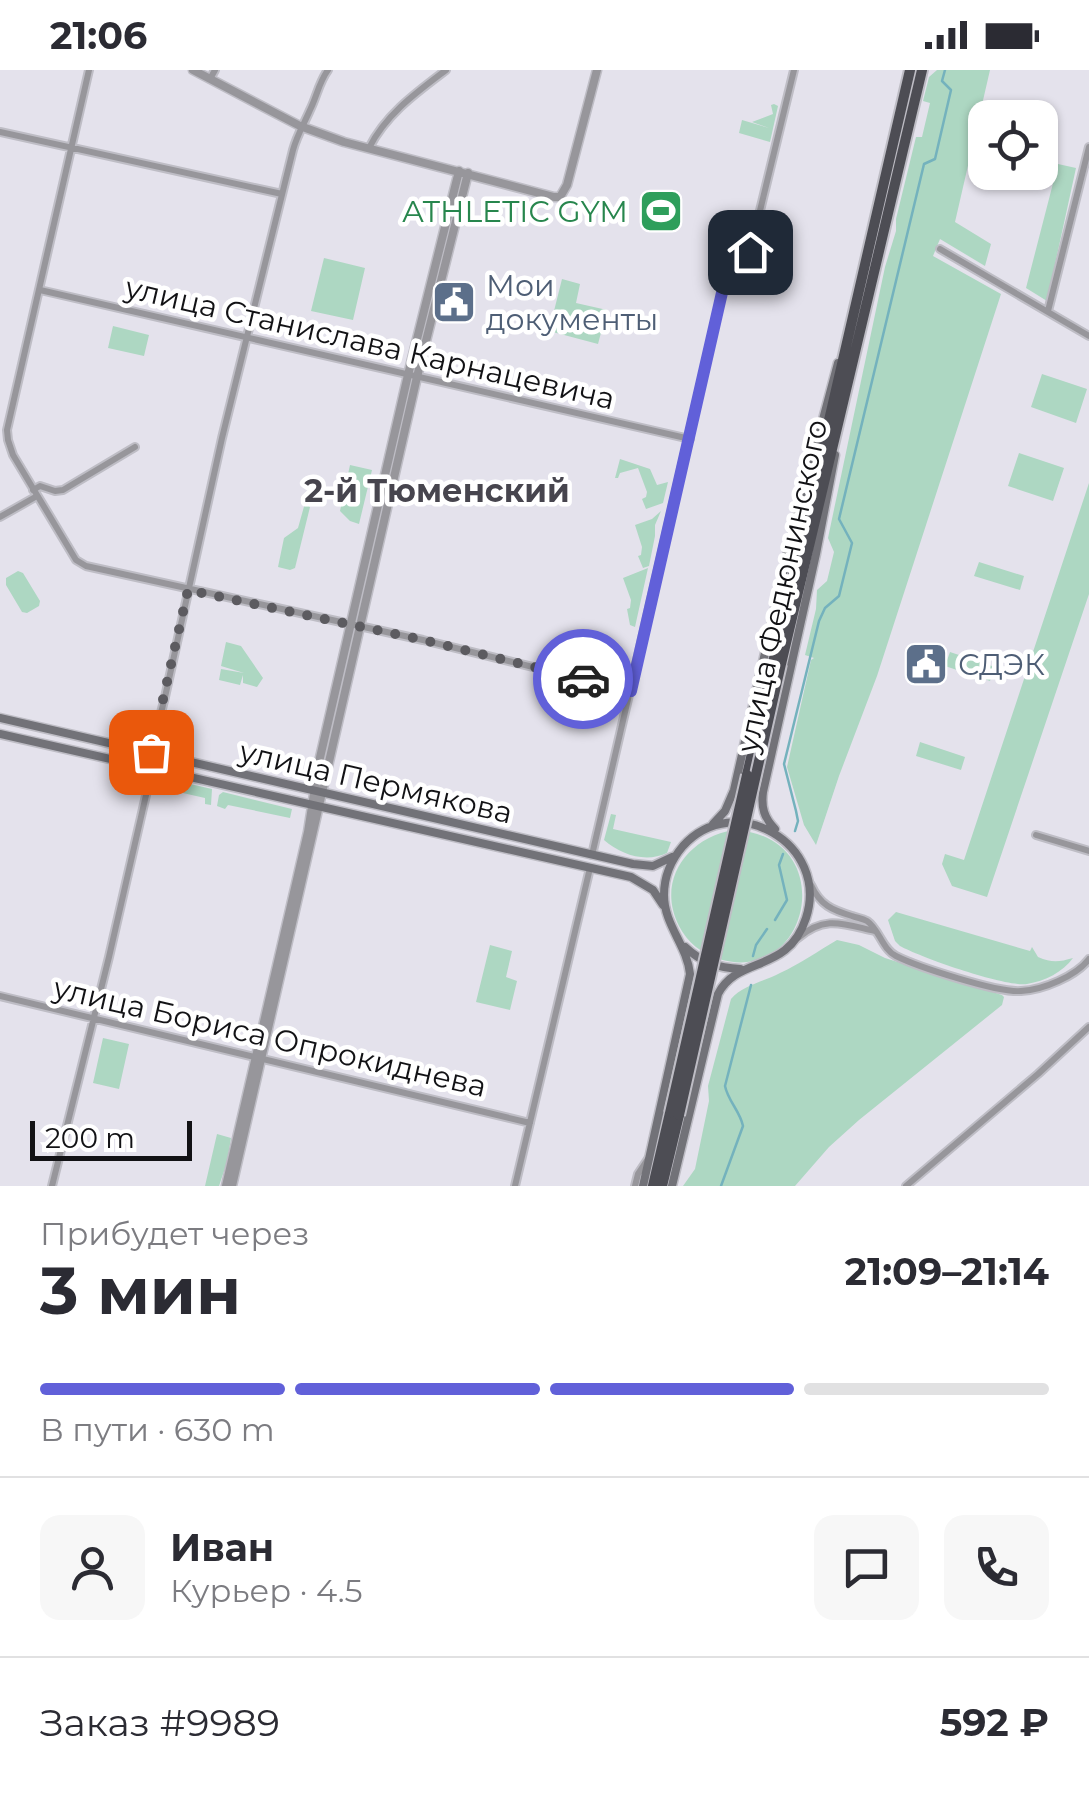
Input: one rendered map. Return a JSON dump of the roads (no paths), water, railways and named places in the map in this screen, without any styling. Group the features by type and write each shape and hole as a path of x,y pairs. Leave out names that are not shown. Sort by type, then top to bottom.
{"highway":[{"name":"улица Федюнинского","path":"674,1114 916,72"},
{"path":"653,1186 674,1114"},
{"path":"662,1186 674,1114"}],"main road":[{"name":"улица Федюнинского","path":"700,832 722,816 732,796 830,386 854,330"},
{"name":"улица Федюнинского","path":"788,844 764,815 763,792 816,554 854,330"},
{"path":"0,734 10,727 2,718"},
{"name":"улица Пермякова","path":"2,718 633,864 653,866 680,850"},
{"path":"19,738 14,729 22,723"},
{"name":"улица Пермякова","path":"0,734 631,877 657,894 666,913"},
{"path":"643,1186 690,982 688,962 666,913 666,880 680,850 700,832 724,824 746,823 767,829 799,857 810,890 809,908 790,946 771,960 733,975 718,994 672,1186"},
{"path":"676,936 694,955 712,964 733,969 756,966"}],"street":[{"path":"89,70 7,430 11,450 79,563 631,691"},
{"path":"193,70 213,75 300,126 554,197 560,196 566,185 597,70"},
{"path":"151,752 282,194 300,126 328,70"},
{"path":"369,148 399,108 446,70"},
{"path":"592,854 729,262 748,258 794,70"},
{"path":"0,132 282,194"},
{"path":"1048,311 1089,147"},
{"path":"229,1186 315,805 350,626 463,172"},
{"path":"940,249 1089,336"},
{"name":"улица Станислава Карнацевича","path":"40,290 690,439"},
{"path":"318,791 362,628 413,376"},
{"path":"0,517 40,486 63,490 135,447"},
{"path":"52,1186 152,769"},
{"path":"1036,835 1089,851"},
{"path":"515,1186 590,868"},
{"path":"806,873 823,904 868,921 893,955 944,974 1018,992 1086,970 1089,959"},
{"path":"790,946 809,930 827,923 874,931"},
{"name":"улица Бориса Опрокиднева","path":"0,996 530,1123"},
{"path":"906,1186 1089,1027"},
{"path":"635,1186 649,1158"}],"waterway":[{"path":"795,831 798,821 784,764 819,621 825,608 839,596 852,543 839,519 924,164 935,159 951,90 942,81 945,70"},
{"path":"775,920 787,900 779,865 783,854"},
{"path":"753,956 767,929"},
{"path":"721,1186 743,1126 725,1086 751,985"}],"place":[{"name":"ATHLETIC GYM","path":"661,211"},
{"name":"Мои документы","path":"454,302"},
{"name":"СДЭК","path":"926,664"}],"district":[{"name":"2-й Тюменский","path":"437,490"}]}
